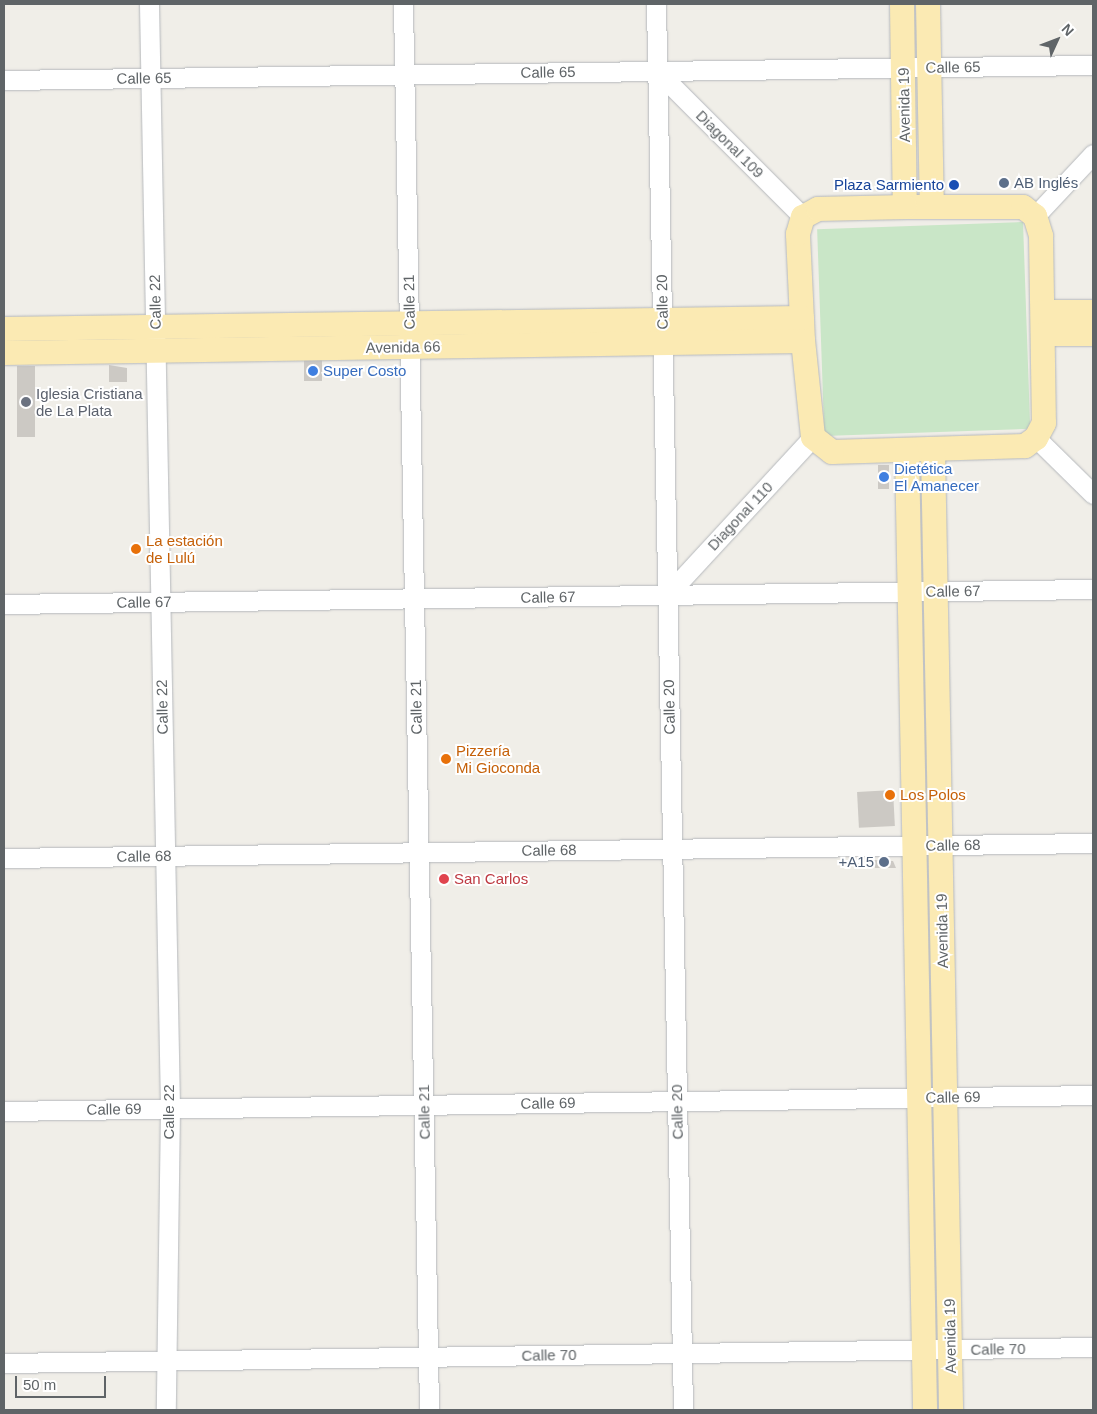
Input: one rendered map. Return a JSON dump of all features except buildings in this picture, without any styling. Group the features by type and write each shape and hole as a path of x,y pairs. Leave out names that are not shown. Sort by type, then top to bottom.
{"main road":[{"name":"Avenida 19","path":"902,4 905,207"},
{"name":"Avenida 19","path":"928,4 932,206"},
{"path":"932,206 1023,207 1035,216 1041,236 1044,323 1044,424 1036,438 1025,446 907,452 832,452 813,437 803,341 798,234 803,216 818,209 932,206"},
{"path":"1044,323 1093,312"},
{"name":"Avenida 66","path":"4,329 802,318"},
{"path":"1044,323 1093,334"},
{"name":"Avenida 66","path":"4,353 803,341"},
{"name":"Avenida 19","path":"933,451 951,1410"},
{"name":"Avenida 19","path":"907,452 925,1410"}],"street":[{"name":"Calle 22","path":"149,4 170,1108 166,1410"},
{"name":"Calle 21","path":"403,4 429,1410"},
{"name":"Calle 20","path":"656,4 683,1410"},
{"name":"Calle 65","path":"4,80 1093,65"},
{"name":"Diagonal 109","path":"658,71 803,216"},
{"path":"1035,216 1093,154"},
{"name":"Diagonal 110","path":"667,595 813,437"},
{"path":"1036,438 1093,494"},
{"name":"Calle 67","path":"4,604 1093,589"},
{"name":"Calle 68","path":"4,858 1093,842"},
{"name":"Calle 69","path":"4,1110 1093,1095"},
{"name":"Calle 70","path":"4,1363 1093,1347"}],"green space":[{"path":"1023,222 1030,429 824,436 817,229"}],"place":[{"name":"AB Inglés","path":"1004,183"},
{"name":"Plaza Sarmiento","path":"954,185"},
{"name":"Super Costo","path":"313,371"},
{"name":"Iglesia Cristiana de La Plata","path":"26,402"},
{"name":"Dietética El Amanecer","path":"884,477"},
{"name":"La estación de Lulú","path":"136,549"},
{"name":"Pizzería Mi Gioconda","path":"446,759"},
{"name":"Los Polos","path":"890,795"},
{"name":"+A15","path":"884,862"},
{"name":"San Carlos","path":"444,879"}]}
